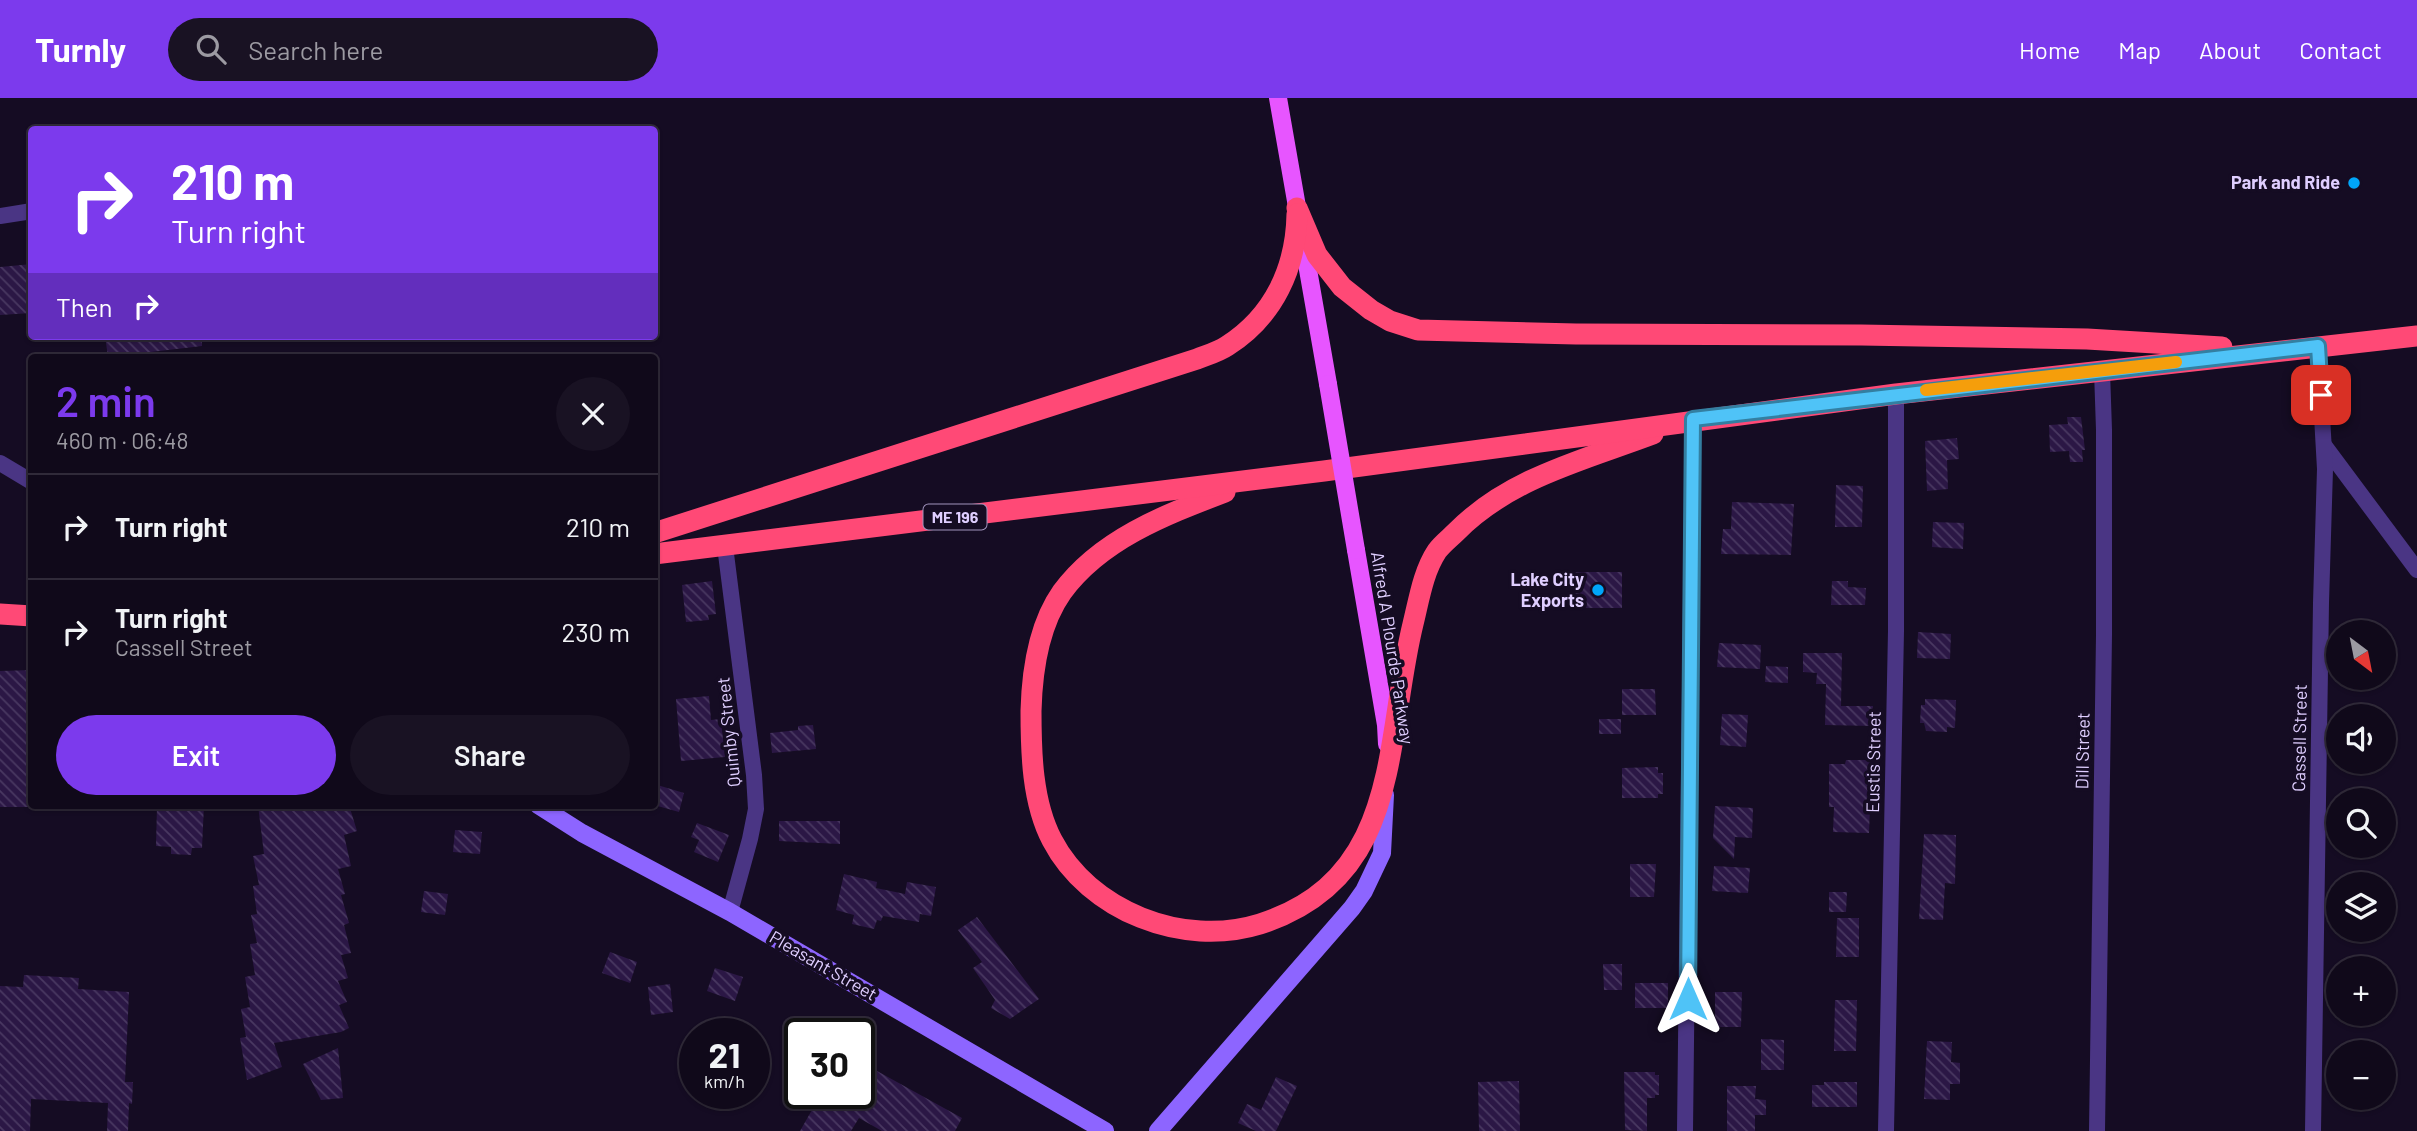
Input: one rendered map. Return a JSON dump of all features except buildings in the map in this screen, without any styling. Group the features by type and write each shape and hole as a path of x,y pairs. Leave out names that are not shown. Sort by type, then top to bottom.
{"highway":[{"path":"1297,208 1317,255 1342,287 1390,321 1418,330 2074,339 2280,350"},
{"path":"658,532 1227,347 1254,324 1280,292 1293,259 1297,208"},
{"name":"ME 196","path":"658,554 1256,480 1693,419 2417,336"},
{"path":"1256,480 1156,519 1108,548 1083,568 1061,594 1048,617 1033,668 1031,743 1038,799 1050,837 1061,854 1095,891 1112,903 1139,917 1183,929 1213,931 1244,928 1286,914 1312,898 1336,878 1355,855 1371,829 1381,800 1405,657 1423,584 1437,551 1477,511 1527,481 1693,419"},
{"path":"0,614 28,615"}],"main road":[{"name":"Alfred A Plourde Parkway","path":"1158,1131 1312,955 1364,891 1382,853 1387,772 1386,725 1278,98"},
{"name":"Pleasant Street","path":"544,809 582,833 730,912 1105,1131"}],"street":[{"path":"0,216 28,212"},
{"name":"Cassell Street","path":"2313,1131 2325,469 2318,346"},
{"name":"Dill Street","path":"2097,1131 2104,635 2102,370"},
{"name":"Eustis Street","path":"1886,1131 1896,631 1896,394"},
{"path":"1685,1131 1693,419"},
{"path":"2324,445 2417,570"},
{"path":"0,463 28,480"},
{"name":"Quimby Street","path":"725,546 754,775 755,808 748,850 730,912"}],"slow traffic":[{"path":"1926,390 2176,362"}],"place":[{"name":"Park and Ride","path":"2354,183"},
{"name":"Lake City Exports","path":"1598,590"}],"route":[{"path":"1688,999 1693,419 2318,346 2321,395"}]}
